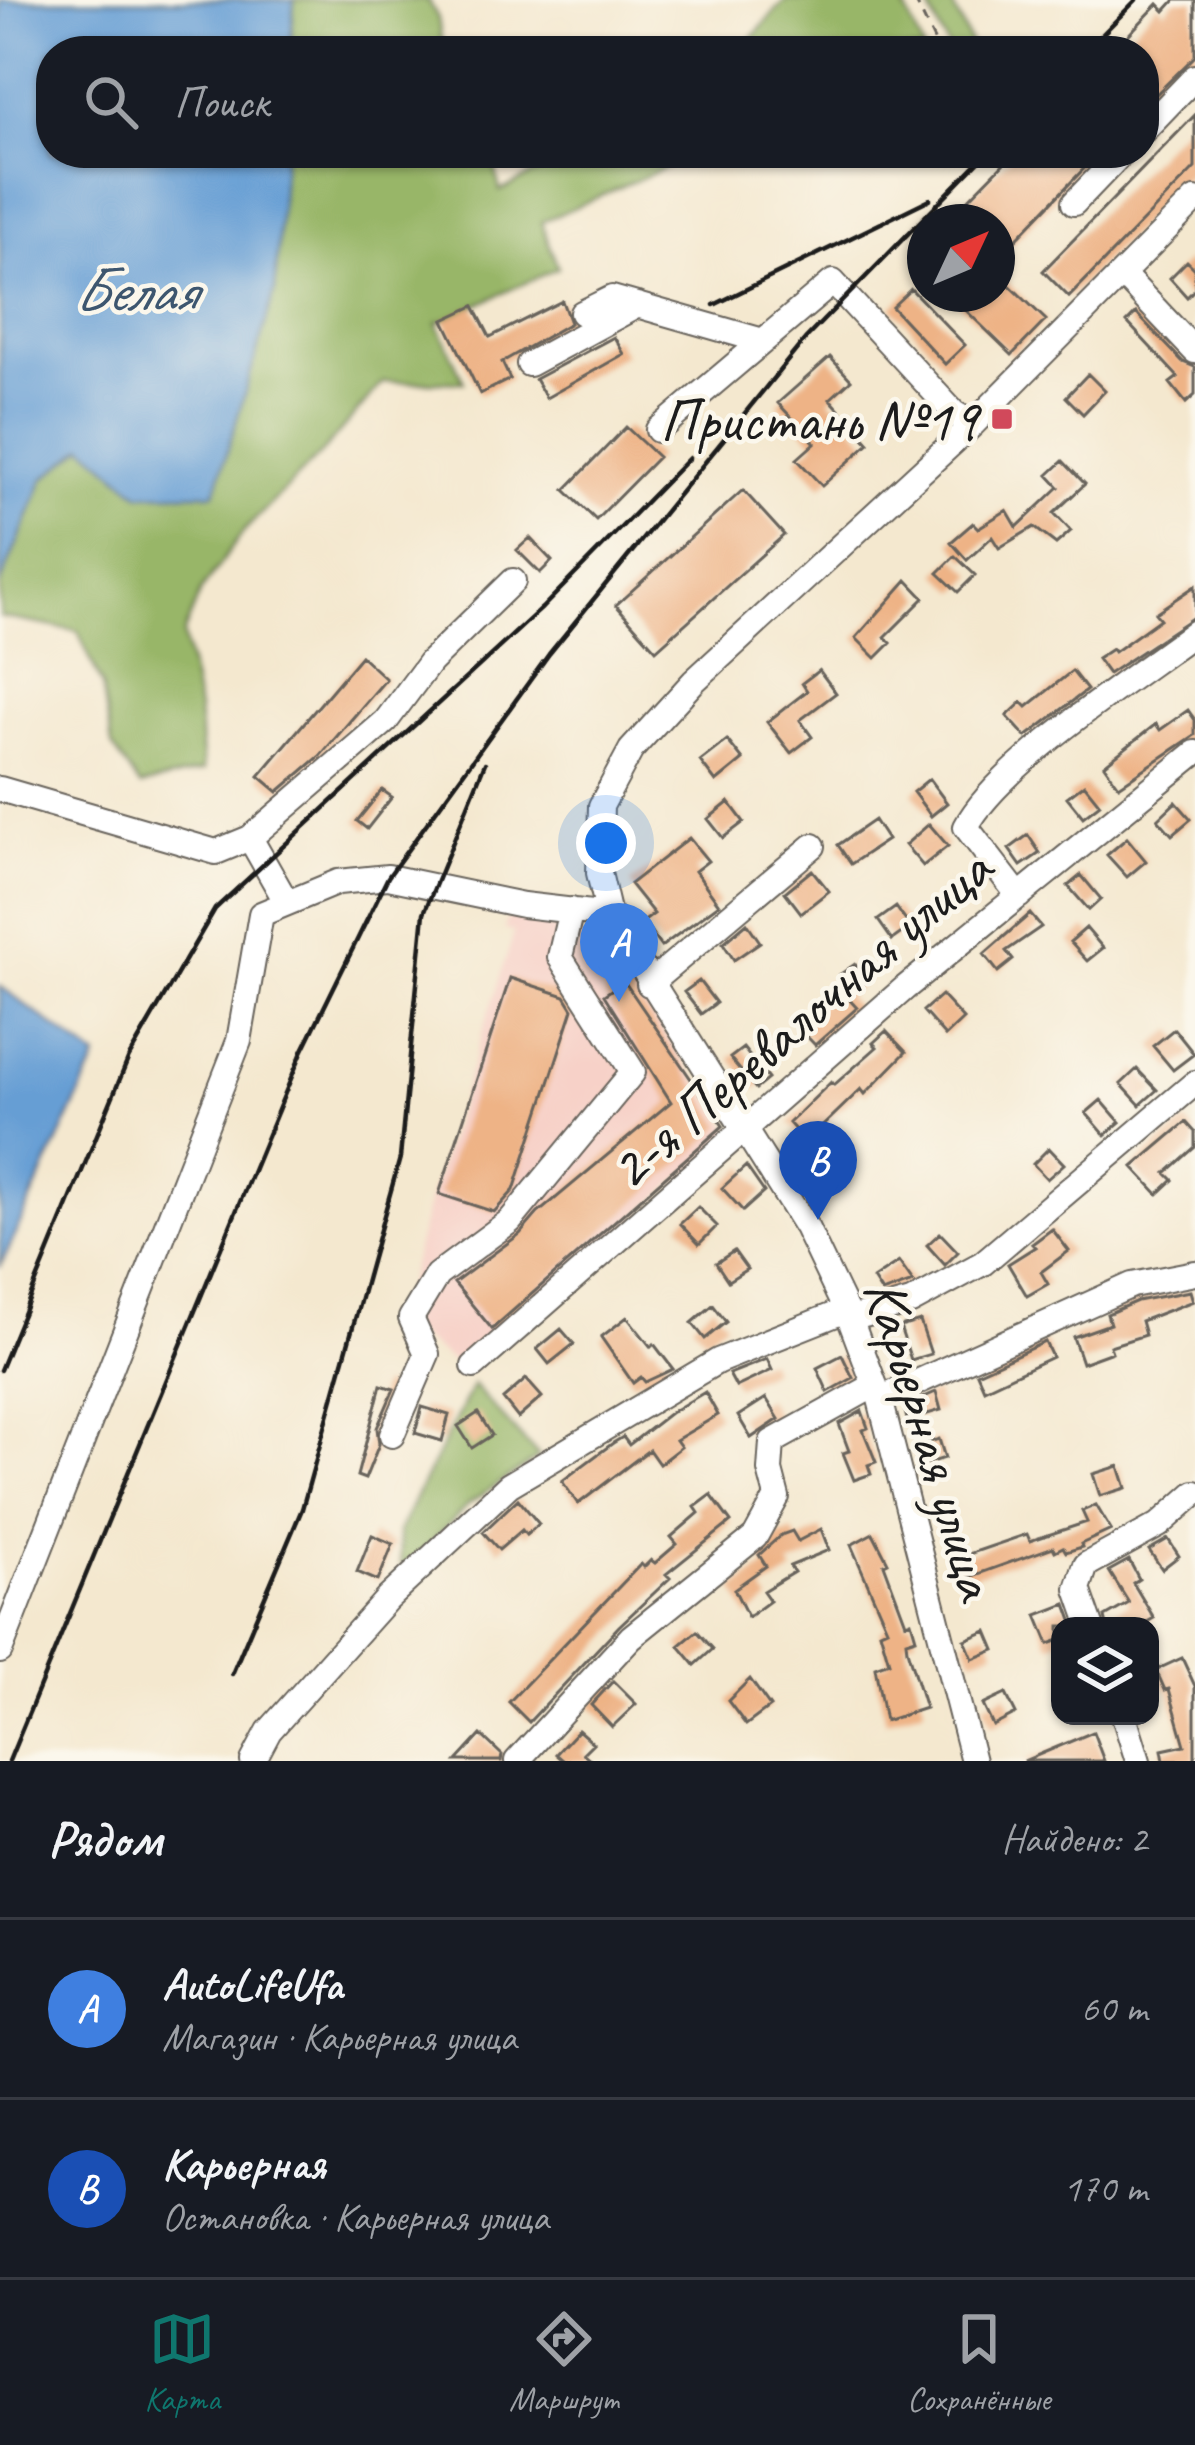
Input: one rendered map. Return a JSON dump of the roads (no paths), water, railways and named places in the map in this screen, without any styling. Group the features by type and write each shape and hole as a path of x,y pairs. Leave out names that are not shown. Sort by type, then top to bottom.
{"street":[{"path":"1159,114 1195,77"},
{"path":"1074,203 1108,168"},
{"name":"Карьерная улица","path":"973,1761 878,1392 806,1227 609,914 598,873 601,806 631,750 694,682 973,424 1195,200"},
{"path":"1123,275 1195,350"},
{"path":"658,430 832,282 955,413 973,424"},
{"path":"582,313 612,298 763,341"},
{"path":"529,364 638,305"},
{"path":"0,789 216,852 250,838 386,721 430,662 512,581"},
{"path":"1019,896 966,827 976,808 1032,756 1195,632"},
{"name":"2-я Перевалочная улица","path":"474,1366 905,988 1195,753"},
{"path":"250,838 287,903"},
{"path":"649,984 812,846"},
{"path":"0,1651 239,1041 261,914 338,882 388,878 523,905 609,914"},
{"path":"392,1435 428,1354 411,1318 436,1275 510,1221 633,1072 560,957 571,910"},
{"path":"253,1761 269,1732 387,1599 509,1485 718,1361 848,1315 910,1303 983,1263 1195,1083"},
{"path":"517,1761 631,1637 755,1537 777,1497 770,1469 772,1442 1132,1285 1195,1273"},
{"path":"1088,1617 1078,1588 1080,1574 1094,1557 1159,1525 1195,1493"},
{"path":"1127,1725 1138,1761"}],"water":[{"name":"Белая","path":"0,0 294,0 291,36 36,36 36,168 283,168 275,291 215,493 140,494 84,446 44,479 0,585"},
{"path":"0,986 97,1058 0,1267"}],"railway":[{"path":"1101,36 1136,0"},
{"path":"9,1761 302,1052 388,877 549,654 806,338 972,168"},
{"path":"714,305 930,199"},
{"path":"0,1370 129,1057 215,909 542,608 689,458"},
{"path":"232,1674 302,1509 400,1158 424,913 485,763"}],"place":[{"name":"Пристань №19","path":"1002,419"},
{"name":"AutoLifeUfa","path":"619,1002"},
{"name":"Карьерная","path":"818,1220"}]}
